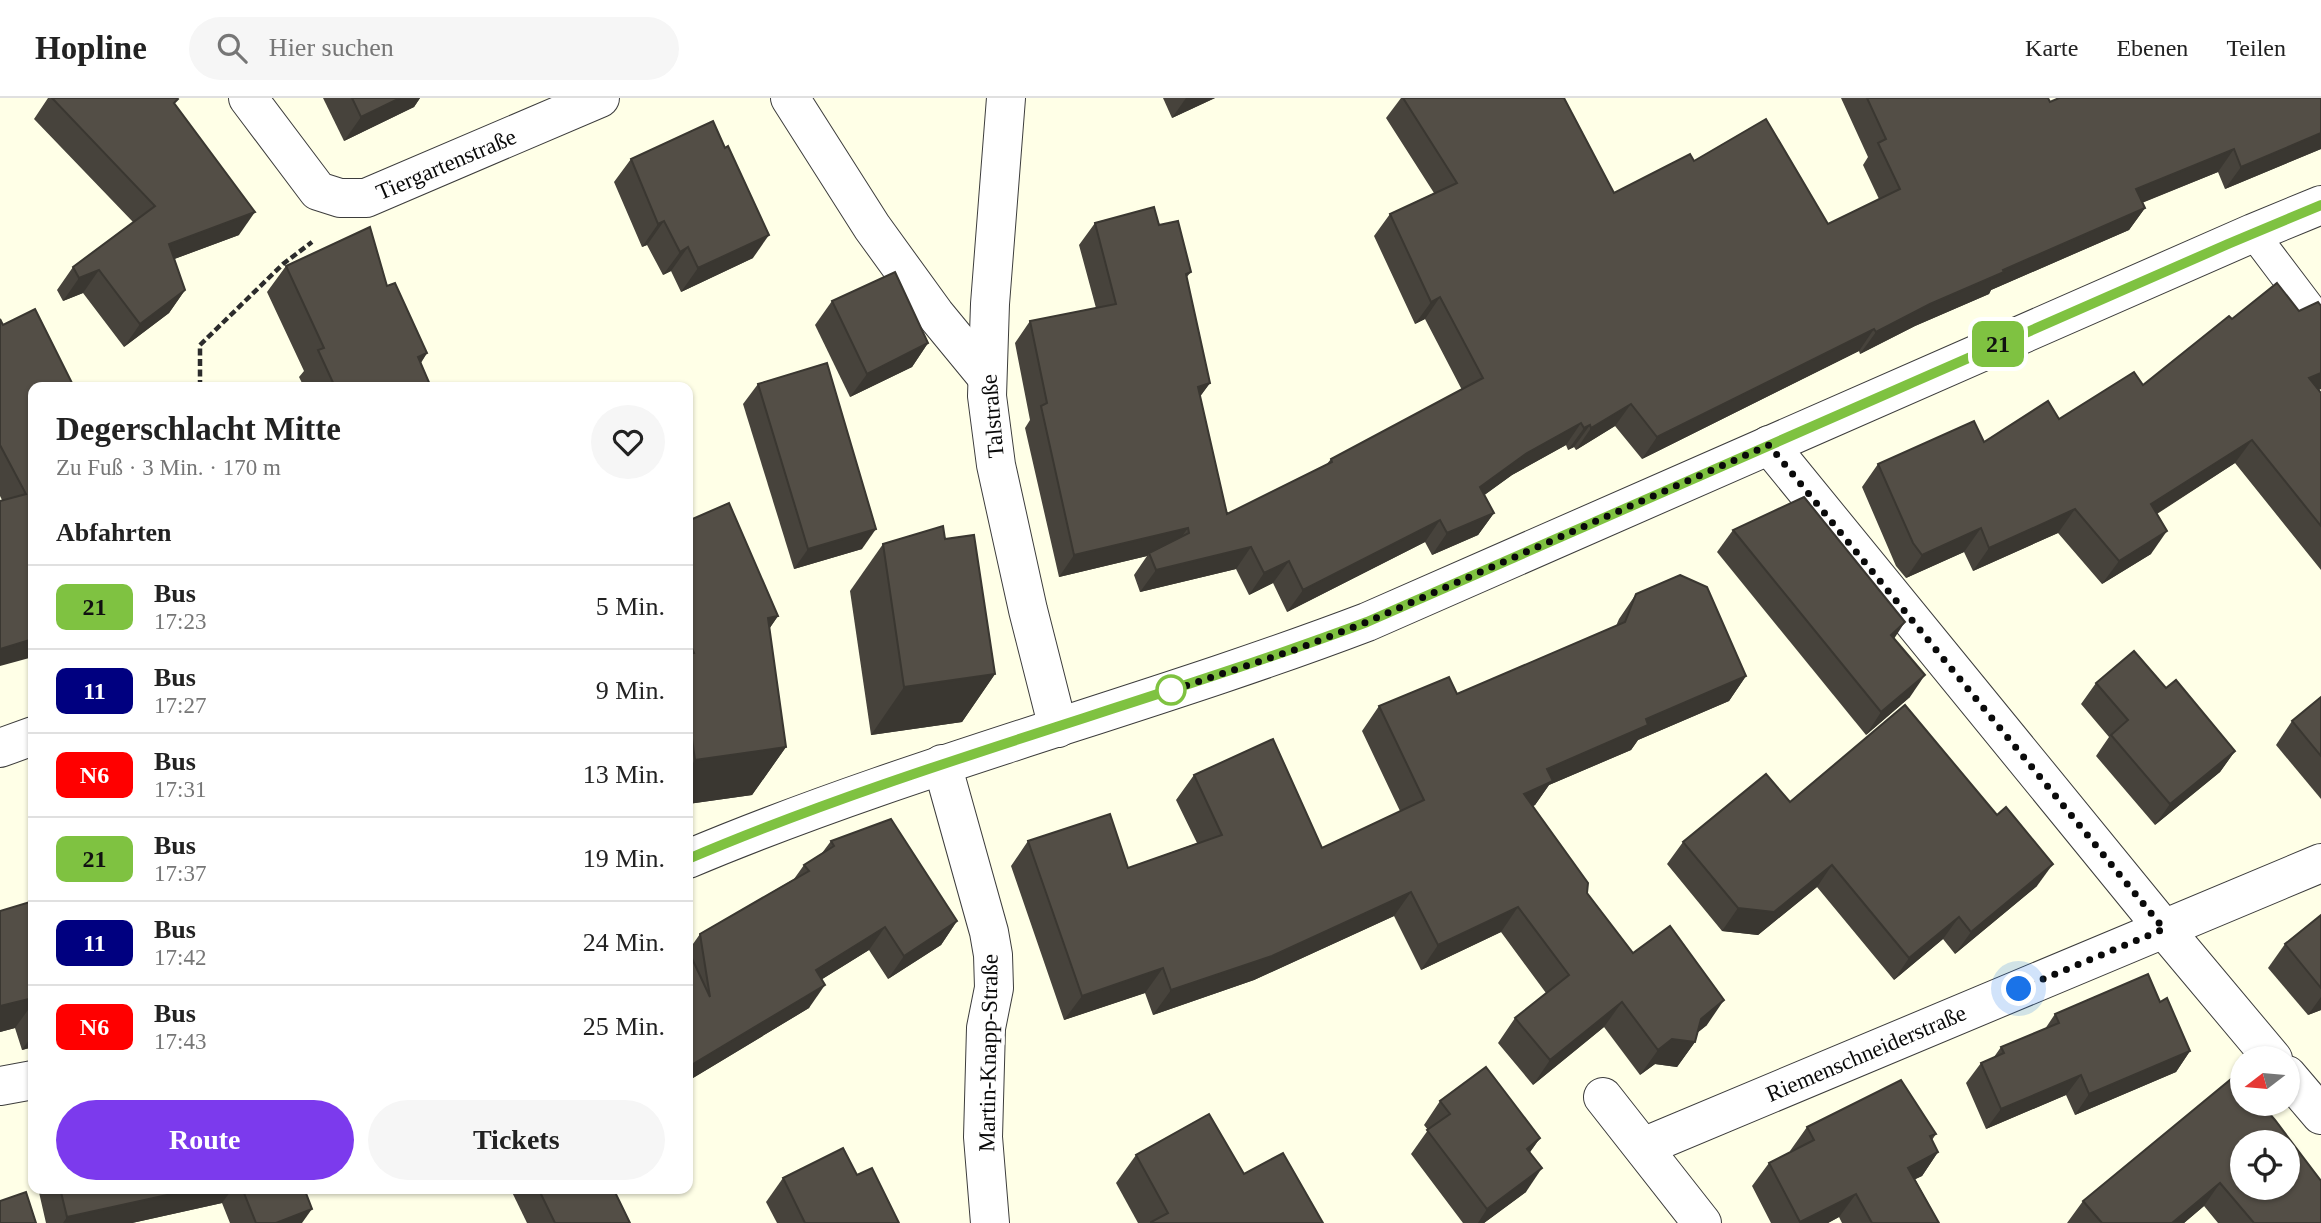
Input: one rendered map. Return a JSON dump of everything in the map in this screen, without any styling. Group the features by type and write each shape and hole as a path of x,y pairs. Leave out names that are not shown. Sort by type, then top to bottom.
{"street":[{"path":"248,98 318,191 340,198"},
{"name":"Tiergartenstraße","path":"340,198 366,198 600,98"},
{"path":"790,98 872,227 935,314 986,376"},
{"name":"Talstraße","path":"1006,98 986,376 990,429 1028,610 1058,728"},
{"path":"693,857 847,797 1297,649 1367,622 2321,205"},
{"path":"1769,445 2262,1046"},
{"path":"0,748 28,738"},
{"name":"Martin-Knapp-Straße","path":"942,764 993,955 994,988 986,1028 983,1137 990,1223"},
{"name":"Riemenschneiderstraße","path":"1643,1147 2321,863"},
{"path":"0,1086 28,1081"},
{"path":"2300,1090 2321,1115"},
{"path":"1602,1097 1702,1223"}],"lane":[{"path":"2253,233 2321,323"}],"path":[{"path":"200,382 200,345 283,264 330,228 340,198"}],"building":[{"path":"52,98 177,98 174,103 255,212 169,244 185,290 140,324 99,270 79,278 73,267 155,206"},
{"path":"352,98 400,98 361,117"},
{"path":"1403,98 1564,98 1614,193 1690,154 1694,161 1766,119 1828,224 1900,189 1878,143 1886,139 1867,98 2048,98 2050,102 2059,98 2321,98 2321,133 2241,167 2234,149 2136,189 2145,208 2003,270 2004,272 1930,304 1876,332 1874,329 1657,437 1631,404 1591,428 1590,425 1584,428 1581,423 1527,453 1480,487 1494,513 1447,533 1440,520 1303,590 1289,561 1264,573 1251,547 1156,570 1149,553 1189,533 1188,528 1074,555 1041,406 1047,403 1030,321 1116,304 1095,223 1154,207 1159,225 1178,221 1191,272 1186,274 1210,383 1198,387 1227,514 1332,462 1331,459 1483,378 1440,297 1431,302 1390,214 1457,183"},
{"path":"713,121 725,148 728,146 769,235 698,268 688,247 680,252 664,221 658,224 631,159"},
{"path":"370,227 387,286 395,283 427,353 418,357 429,382 333,382 318,350 324,348 286,266"},
{"path":"895,272 928,343 867,374 832,301"},
{"path":"2277,283 2299,311 2318,302 2321,306 2321,373 2309,378 2321,393 2321,526 2252,440 2151,504 2167,531 2119,561 2075,509 1989,548 1981,528 1922,555 1913,543 1878,464 1974,421 1984,442 2048,401 2059,419 2134,372 2143,385 2229,316 2232,319"},
{"path":"35,309 72,382 28,382 28,641 0,649 0,501 26,494 0,445 0,319 3,325"},
{"path":"827,363 876,529 808,549 758,384"},
{"path":"1804,497 1905,622 1891,635 1925,675 1881,712 1733,530"},
{"path":"729,503 778,616 768,618 786,747 695,760 693,519"},
{"path":"943,526 945,539 974,535 995,674 904,687 883,544"},
{"path":"1680,575 1707,587 1746,676 1646,719 1648,725 1547,769 1553,781 1524,794 1588,883 1587,893 1633,953 1670,926 1724,1000 1701,1019 1695,1042 1672,1039 1658,1050 1622,1002 1550,1060 1515,1018 1569,975 1518,907 1438,945 1411,892 1272,956 1171,990 1163,968 1082,996 1028,841 1110,814 1128,868 1222,835 1194,775 1273,739 1322,848 1424,800 1379,706 1449,677 1457,694 1625,622 1636,594"},
{"path":"2134,651 2166,688 2176,680 2235,751 2170,804 2111,735 2128,720 2096,683"},
{"path":"2321,697 2321,756 2292,721"},
{"path":"1905,705 1997,815 2006,807 2053,864 1971,932 1959,917 1909,958 1832,865 1774,912 1738,908 1683,842 1766,774 1790,802"},
{"path":"891,819 957,921 904,956 885,927 816,970 825,985 693,1064 693,961 710,997 700,934 809,871 804,865 834,846 831,841"},
{"path":"28,903 28,999 0,1006 0,911"},
{"path":"2321,915 2321,988 2285,944"},
{"path":"2148,974 2160,1002 2167,998 2190,1051 2089,1094 2081,1075 2001,1109 1981,1063 2004,1053 2001,1047 2059,1023 2055,1014"},
{"path":"1486,1067 1540,1138 1527,1149 1542,1168 1487,1209 1427,1130 1450,1114 1440,1101"},
{"path":"1901,1080 1936,1134 1930,1136 1938,1152 1908,1168 1939,1223 1872,1223 1856,1194 1800,1222 1769,1163 1814,1140 1807,1127"},
{"path":"2230,1080 2230,1116 2272,1116 2283,1130 2230,1130 2230,1195 2220,1183 2172,1223 2102,1223 2083,1201"},
{"path":"1209,1114 1244,1174 1283,1153 1323,1223 1151,1223 1168,1213 1136,1155"},
{"path":"843,1148 857,1175 872,1168 899,1223 805,1223 783,1178"},
{"path":"2300,1153 2321,1181 2321,1223 2254,1223 2234,1200 2300,1200"},
{"path":"26,1192 36,1223 0,1223 0,1201"},
{"path":"61,1194 172,1194 67,1217"},
{"path":"244,1194 306,1194 312,1209 276,1223 256,1223"},
{"path":"541,1194 616,1194 630,1223 555,1223"}],"bus line":[{"name":"21","path":"693,857 906,776 1297,649 1367,622 2321,205"}],"route":[{"path":"1171,690 1167,692 1297,649 1367,622 1769,445 2164,929 2019,989"}]}
